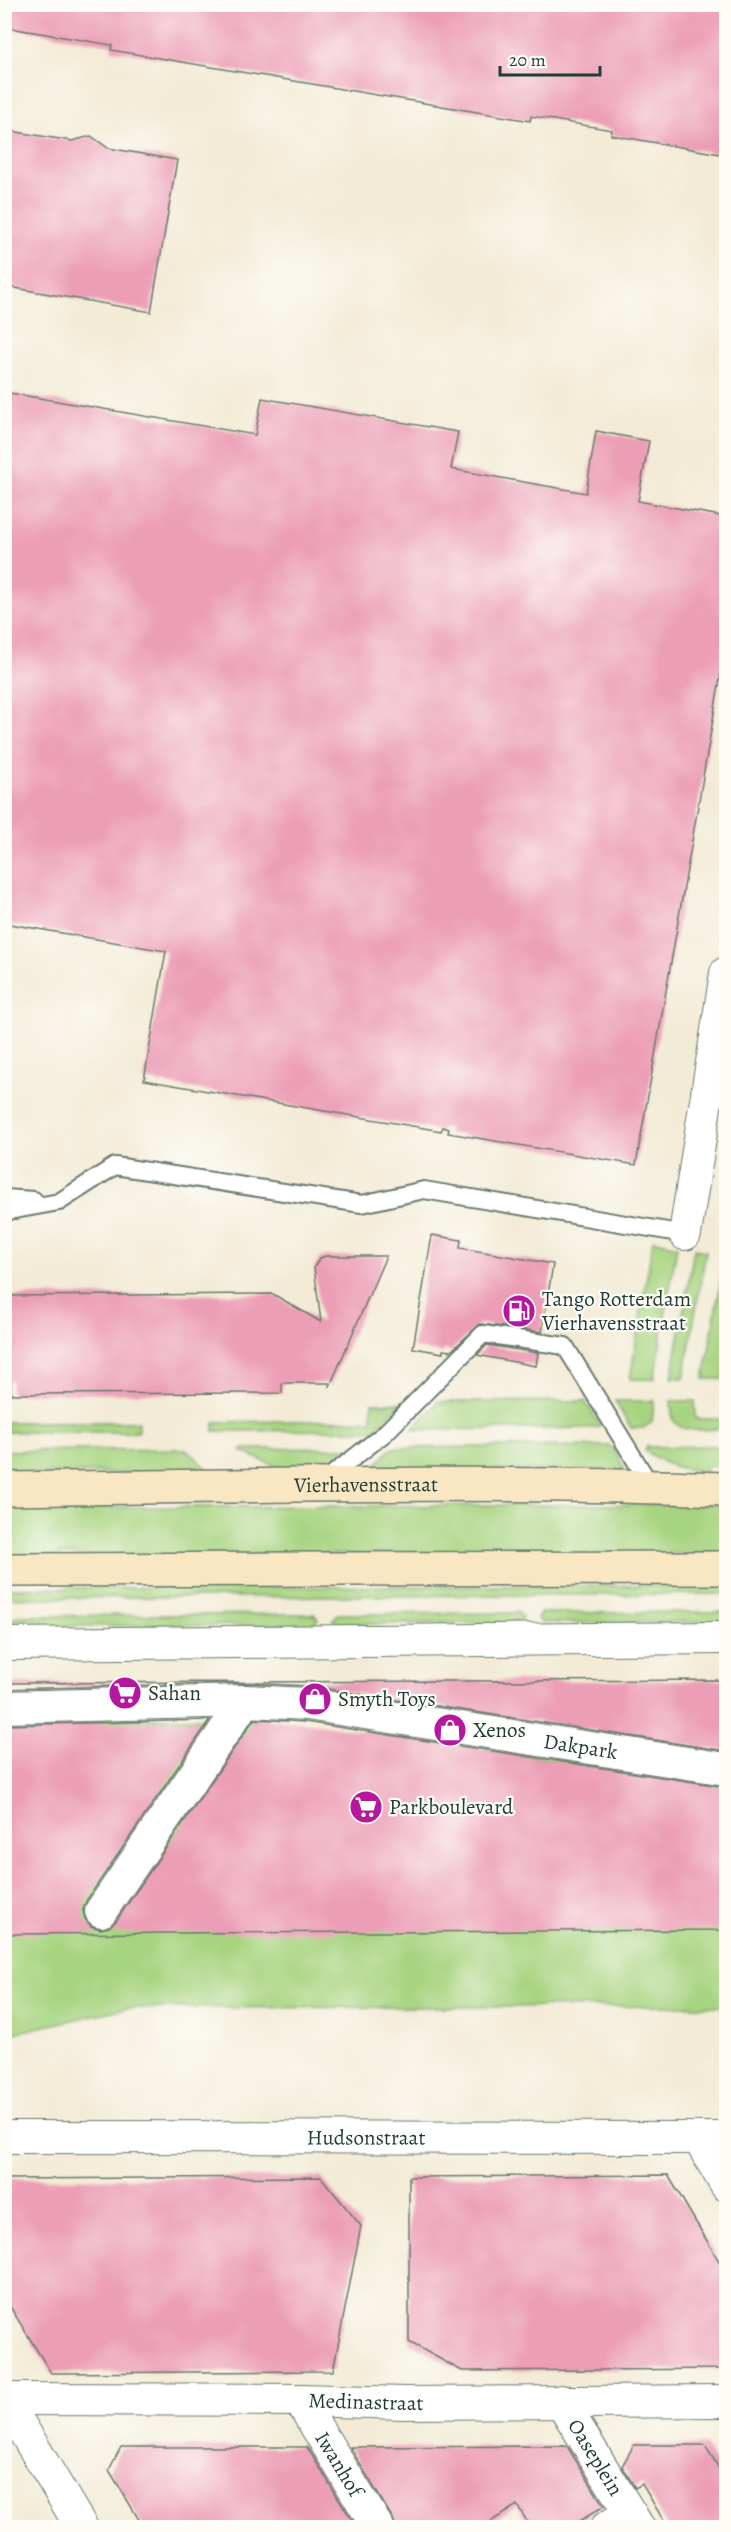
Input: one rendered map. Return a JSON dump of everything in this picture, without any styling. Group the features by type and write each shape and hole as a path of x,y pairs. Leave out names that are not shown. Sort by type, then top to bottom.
{"main road":[{"name":"Vierhavensstraat","path":"4,1489 319,1485 651,1486 726,1489"},
{"path":"4,1570 726,1568"}],"street":[{"path":"685,1234 726,972"},
{"path":"4,1644 726,1638"},
{"path":"101,1911 245,1701"},
{"name":"Dakpark","path":"4,1707 245,1701 307,1704 726,1769"},
{"name":"Hudsonstraat","path":"4,2137 713,2139"},
{"path":"713,2139 726,2185"},
{"path":"5,2398 82,2528"},
{"name":"Medinastraat","path":"5,2398 404,2403 726,2401"},
{"name":"Iwanhof","path":"300,2400 378,2528"},
{"name":"Oaseplein","path":"561,2401 625,2523"}],"lane":[{"path":"4,1212 59,1202 115,1166 362,1204 424,1190 685,1234"},
{"path":"4,1198 59,1202"},
{"path":"319,1485 384,1434 483,1334 565,1346 651,1486"}],"green space":[{"path":"653,1240 677,1246 654,1379 630,1379"},
{"path":"694,1249 706,1251 684,1378 672,1378"},
{"path":"726,1251 726,1379 704,1379"},
{"path":"585,1401 600,1425 598,1428 416,1430 413,1428 438,1402"},
{"path":"615,1401 654,1401 652,1422 643,1428 631,1428"},
{"path":"671,1401 695,1401 696,1419 726,1419 726,1428 691,1430 684,1428 673,1419"},
{"path":"372,1403 402,1403 374,1430 214,1431 214,1422 372,1420"},
{"path":"5,1422 138,1422 138,1432 5,1432"},
{"path":"610,1446 614,1449 625,1470 371,1470 392,1448"},
{"path":"726,1446 726,1461 706,1468 706,1471 673,1466 645,1450 646,1447"},
{"path":"348,1448 349,1452 334,1462 307,1471 283,1469 241,1451 242,1449"},
{"path":"186,1449 210,1471 5,1475 4,1451"},
{"path":"726,1504 726,1553 5,1555 4,1508"},
{"path":"726,1585 726,1594 4,1598 5,1588"},
{"path":"726,1612 726,1622 541,1623 537,1618 540,1613"},
{"path":"518,1613 522,1617 518,1623 337,1624 333,1620 338,1614"},
{"path":"314,1614 318,1619 314,1625 16,1626 12,1620 17,1616"},
{"name":"Parkboulevard","path":"4,1718 246,1718 726,1781 726,2006 126,2008 5,2035"}],"building":[{"path":"4,4 726,4 726,155 611,135 612,130 531,116 530,121 111,50 112,45 4,27"},
{"path":"4,130 72,141 91,136 108,148 177,160 151,312 4,286"},
{"path":"4,392 255,435 262,398 458,432 451,469 586,493 596,431 649,441 638,501 726,517 726,644 636,1165 448,1133 449,1129 443,1127 441,1131 144,1080 166,951 4,923"},
{"path":"432,1235 461,1240 460,1248 553,1264 542,1332 480,1324 451,1351 443,1350 443,1353 413,1348"},
{"path":"326,1256 386,1256 330,1386 329,1383 282,1383 282,1393 11,1394 11,1380 4,1382 4,1296 273,1294 321,1322 314,1267 320,1258"},
{"path":"487,1345 538,1353 536,1366 477,1355"},
{"path":"726,1680 726,1751 308,1686 245,1683 4,1689 4,1683"},
{"name":"Parkboulevard","path":"254,1719 305,1722 726,1787 726,1930 4,1934 4,1725 210,1720 86,1901 83,1910 85,1919 91,1926 100,1929 109,1927 116,1921"},
{"path":"668,2175 726,2273 726,2369 462,2371 409,2342 409,2177"},
{"path":"321,2177 361,2226 333,2371 51,2373 4,2297 4,2179"},
{"path":"634,2445 705,2445 726,2480 726,2528 668,2528 642,2484 635,2488 622,2466"},
{"path":"567,2446 604,2506 569,2528 531,2528 517,2505 481,2528 396,2528 393,2519 350,2447"},
{"path":"121,2447 307,2447 357,2528 144,2528 109,2470"}],"place":[{"name":"Tango Rotterdam Vierhavensstraat","path":"519,1311"},
{"name":"Sahan","path":"125,1693"},
{"name":"Smyth Toys","path":"315,1699"},
{"name":"Xenos","path":"450,1730"},
{"name":"Parkboulevard","path":"366,1807"}]}
